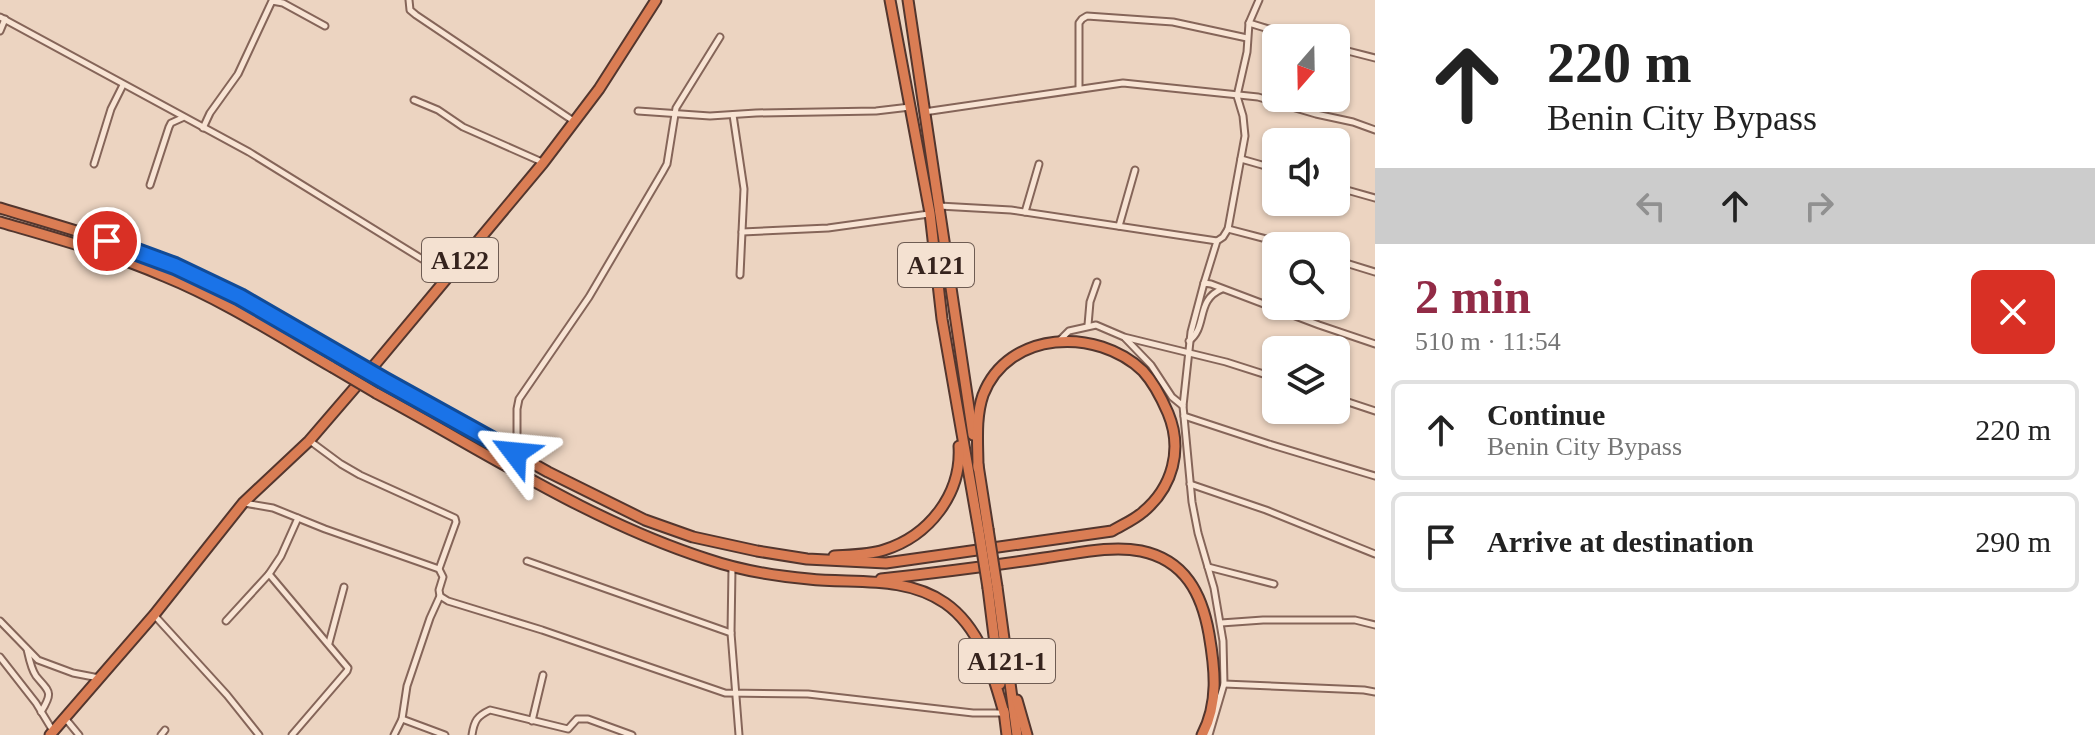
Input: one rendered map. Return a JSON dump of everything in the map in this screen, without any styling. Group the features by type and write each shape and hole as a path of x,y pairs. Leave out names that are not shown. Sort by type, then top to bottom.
{"highway":[{"name":"A122","path":"52,733 154,615 243,503 309,441 543,163 599,89 656,0"},
{"name":"A121","path":"890,0 934,210 978,468 983,530"},
{"name":"A121","path":"908,0 934,210 938,295 992,588"},
{"path":"0,208 175,266 240,297 515,453 645,520 693,537 757,551 807,559 886,563 1112,531 1141,515 1167,483 1176,453 1174,428 1157,390 1143,372 1112,351 1094,345 1058,341 1018,353 995,373 983,395 978,416 978,468"},
{"path":"0,222 95,250 165,276 226,306 540,485 661,544 732,567 808,579 911,587 945,604 975,636 991,667 1004,713"},
{"path":"807,559 881,551 903,543 943,508 955,480 960,456 956,400"},
{"path":"849,581 933,574 1107,550 1141,551 1167,561 1190,581 1207,620 1215,666 1214,699 1202,735"},
{"name":"A121-1","path":"992,588 1017,735"},
{"name":"A121-1","path":"992,588 1007,735"},
{"path":"1007,668 1027,735"}],"street":[{"path":"409,0 410,10 416,15 575,122"},
{"path":"1209,735 1224,684 1223,641 1214,588 1198,533 1183,406 1189,341 1217,241 1228,229 1245,136 1237,96 1247,52 1249,23 1259,0"},
{"path":"203,128 238,74 272,1 283,3 325,26"},
{"path":"1079,89 1079,23 1087,16 1173,22 1248,38"},
{"path":"0,31 2,18 249,152 448,275"},
{"path":"1249,23 1262,27"},
{"path":"513,470 519,399 589,297 667,164 676,108 720,37"},
{"path":"1350,52 1375,58"},
{"path":"924,112 1123,83 1258,97 1375,130"},
{"path":"94,164 113,103 123,85"},
{"path":"414,100 438,110 463,127 543,163"},
{"path":"638,111 710,116 876,111 910,107"},
{"path":"733,115 744,189 740,275"},
{"path":"150,185 171,123 183,117"},
{"path":"1241,159 1262,165"},
{"path":"1025,212 1039,164"},
{"path":"1119,226 1135,170"},
{"path":"1350,191 1375,198"},
{"path":"742,232 828,228 934,210 995,208 1217,241"},
{"path":"1228,229 1262,238"},
{"path":"1350,264 1375,272"},
{"path":"1088,325 1090,302 1097,282"},
{"path":"1204,283 1375,344"},
{"path":"1189,341 1198,332 1206,303 1213,293 1223,289"},
{"path":"1058,341 1069,331 1088,325 1104,327 1124,337 1262,374"},
{"path":"1124,337 1151,365 1172,397 1183,406"},
{"path":"1143,342 1151,365"},
{"path":"1350,403 1375,411"},
{"path":"1184,416 1375,476"},
{"path":"309,441 360,475 455,518 439,569"},
{"path":"1190,484 1296,521 1375,554"},
{"path":"243,503 273,508 439,569 443,577 440,596 407,686 402,719 394,735"},
{"path":"226,621 269,574 298,518"},
{"path":"527,561 731,633"},
{"path":"732,567 731,633 739,735"},
{"path":"1208,567 1274,584"},
{"path":"269,574 347,665 347,671 292,735"},
{"path":"329,644 344,587"},
{"path":"440,596 725,693 808,694 973,713 1004,713"},
{"path":"154,615 259,735"},
{"path":"1220,623 1355,620 1375,625"},
{"path":"0,621 38,660 73,673 100,678"},
{"path":"27,648 36,676 48,688 47,702 41,712"},
{"path":"0,657 41,712 52,733"},
{"path":"532,721 543,675"},
{"path":"1224,684 1375,692"},
{"path":"472,735 474,722 480,714 490,710 567,732 573,721 581,718 632,735"},
{"path":"65,718 79,735"},
{"path":"402,719 445,735"}],"route":[{"path":"107,241 175,266 240,297 515,453"}]}
